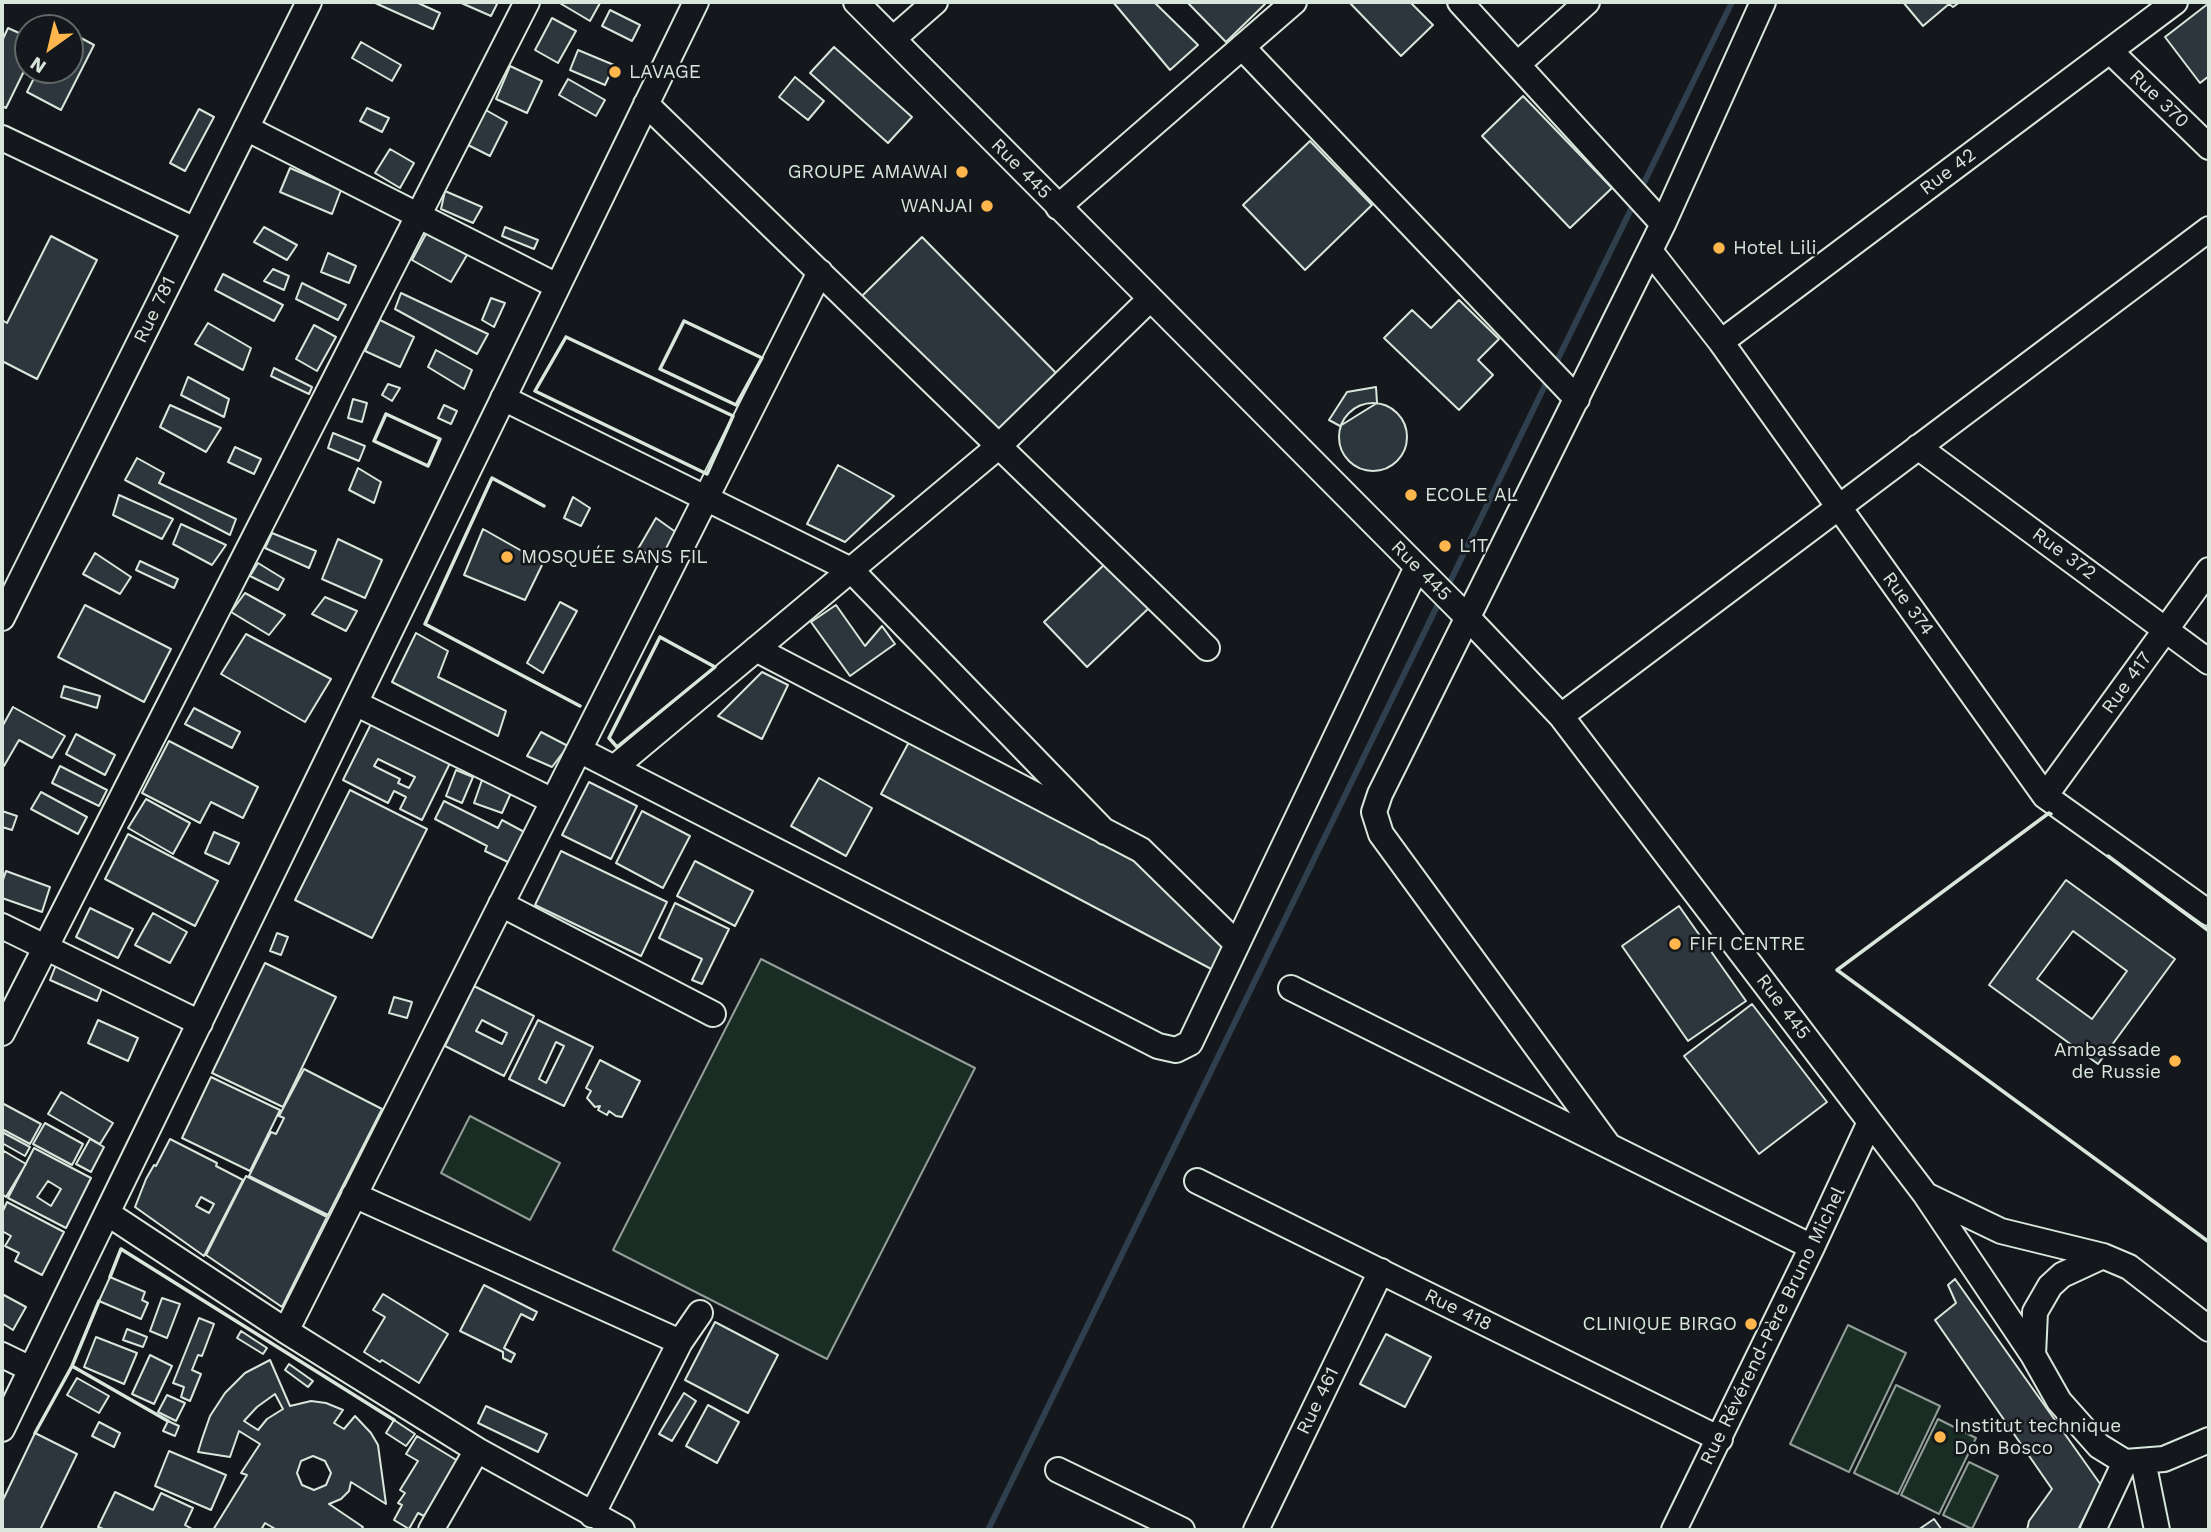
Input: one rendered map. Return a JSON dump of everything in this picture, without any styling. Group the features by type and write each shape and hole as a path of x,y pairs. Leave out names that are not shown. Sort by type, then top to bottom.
{"street":[{"name":"Rue 781","path":"2,618 309,2"},
{"path":"2,1033 527,2"},
{"path":"2,1429 696,2"},
{"name":"Rue 445","path":"856,2 1421,571 1561,716 1925,1194 2033,1355 2059,1401 2099,1447 2134,1461"},
{"path":"893,39 935,2"},
{"path":"1058,207 1294,2"},
{"path":"1460,2 1663,224"},
{"path":"1518,64 1587,2"},
{"path":"1609,1146 1381,835 1374,812 1461,612 1577,400 1663,224 1763,2"},
{"name":"Rue 42","path":"1721,342 2175,2"},
{"path":"1242,47 1577,400"},
{"name":"Rue 370","path":"2110,51 2209,147"},
{"path":"646,104 1207,648"},
{"path":"246,128 557,286"},
{"path":"2,138 195,230"},
{"path":"1561,716 2209,229"},
{"name":"Rue 374","path":"1650,251 1721,342 2045,796 2208,909"},
{"path":"286,1331 820,272"},
{"path":"614,768 999,446 1150,299"},
{"path":"503,398 851,570 1105,832"},
{"name":"Rue 372","path":"1918,447 2209,662"},
{"name":"Rue 417","path":"2045,796 2209,570"},
{"path":"579,750 1158,1046 1176,1050 1190,1043 1421,571"},
{"path":"756,649 1141,850 1237,943"},
{"path":"355,703 553,802"},
{"path":"501,904 713,1014"},
{"path":"2,926 200,1023"},
{"path":"1291,988 1812,1247"},
{"name":"Rue Révérend-Père Bruno Michel","path":"1674,1530 1870,1122"},
{"name":"Rue 418","path":"1198,1181 1720,1439"},
{"path":"1925,1194 2001,1231 2103,1256 2129,1267 2209,1329"},
{"path":"354,1195 680,1342"},
{"path":"107,1213 286,1331 477,1450 622,1530"},
{"path":"2033,1355 2035,1312 2050,1286 2062,1275 2103,1256"},
{"name":"Rue 461","path":"1256,1530 1381,1271"},
{"path":"593,1515 680,1342 700,1313"},
{"path":"2,1355 31,1370"},
{"path":"2134,1461 2164,1459 2206,1437"},
{"path":"431,1530 477,1450"},
{"path":"2093,1530 2134,1461"},
{"path":"2134,1461 2157,1530"},
{"path":"1058,1470 1182,1530"}],"green space":[{"path":"761,959 975,1068 827,1359 613,1250"},
{"path":"470,1116 560,1163 530,1220 441,1173"},
{"path":"1848,1325 1906,1353 1849,1472 1790,1444"},
{"path":"1896,1385 1940,1406 1898,1494 1854,1473"},
{"path":"1938,1419 1976,1438 1939,1514 1901,1495"},
{"path":"1969,1462 1998,1476 1972,1529 1943,1515"}],"building":[{"path":"373,2 416,2 440,13 433,29"},
{"path":"459,2 498,2 491,16"},
{"path":"558,2 598,2 600,3 590,21"},
{"path":"1113,2 1154,2 1198,45 1170,70"},
{"path":"1187,2 1263,2 1265,4 1226,42"},
{"path":"1349,2 1410,2 1433,25 1401,56"},
{"path":"1903,2 1960,2 1953,7 1949,4 1923,26"},
{"path":"2209,3 2209,76 2200,83 2165,37"},
{"path":"610,10 640,25 632,41 602,26"},
{"path":"552,18 576,31 558,63 535,50"},
{"path":"8,28 14,31 14,84 18,84 6,108 2,106 2,41"},
{"path":"84,40 94,45 84,65"},
{"path":"361,42 401,65 392,81 352,58"},
{"path":"834,47 912,117 888,143 810,73"},
{"path":"578,50 614,65 605,85 570,70"},
{"path":"510,66 542,81 527,113 496,99"},
{"path":"795,77 824,101 808,120 779,97"},
{"path":"568,79 605,100 596,116 559,95"},
{"path":"31,84 74,84 61,110 27,92"},
{"path":"1523,96 1612,188 1570,228 1482,136"},
{"path":"367,108 389,118 382,132 360,121"},
{"path":"199,109 214,117 185,171 170,163"},
{"path":"484,109 507,122 490,156 466,144"},
{"path":"1310,141 1372,205 1305,270 1243,205"},
{"path":"390,149 414,163 400,188 375,173"},
{"path":"290,168 341,190 332,214 280,192"},
{"path":"445,191 482,207 473,223 441,209"},
{"path":"264,227 297,245 287,260 254,242"},
{"path":"505,227 538,240 534,249 502,236"},
{"path":"427,232 467,255 451,282 412,260"},
{"path":"51,236 97,260 37,379 2,361 2,320 7,323"},
{"path":"922,237 1061,378 1001,437 862,296"},
{"path":"328,253 356,266 349,283 321,272"},
{"path":"273,269 289,276 284,290 264,281"},
{"path":"223,274 283,305 274,321 215,290"},
{"path":"302,283 346,305 338,320 296,299"},
{"path":"401,293 488,334 477,354 395,309"},
{"path":"491,298 505,303 494,327 482,320"},
{"path":"1459,300 1499,339 1478,360 1493,375 1459,410 1384,338 1412,310 1431,328"},
{"path":"380,320 414,337 400,367 365,351"},
{"path":"208,323 251,348 243,370 195,344"},
{"path":"314,325 336,337 317,371 296,359"},
{"path":"436,350 472,370 464,389 428,367"},
{"path":"274,368 312,387 309,394 271,376"},
{"path":"188,377 229,399 224,417 181,395"},
{"path":"388,384 400,388 392,401 382,395"},
{"path":"1376,387 1377,403 1340,426 1329,420 1347,392"},
{"path":"353,399 367,403 362,422 348,418"},
{"path":"1373,403 1386,406 1397,413 1404,424 1407,437 1404,450 1397,461 1386,468 1373,471 1360,468 1349,461 1342,450 1339,437 1342,424 1349,413 1360,406"},
{"path":"170,405 221,428 206,452 160,427"},
{"path":"444,405 457,411 451,424 438,418"},
{"path":"333,433 365,446 359,461 328,448"},
{"path":"235,447 261,459 254,474 228,462"},
{"path":"137,458 164,473 159,483 236,519 230,535 125,480"},
{"path":"838,465 894,496 845,542 807,524"},
{"path":"358,468 381,482 374,503 349,490"},
{"path":"119,495 173,519 162,539 113,515"},
{"path":"573,497 590,508 581,526 564,518"},
{"path":"656,518 677,533 659,560 638,549"},
{"path":"181,524 226,545 212,565 173,544"},
{"path":"483,529 543,563 525,600 464,575"},
{"path":"272,533 316,551 309,568 265,548"},
{"path":"338,539 382,560 365,598 322,579"},
{"path":"95,553 131,577 120,594 83,574"},
{"path":"140,561 178,579 174,588 136,570"},
{"path":"1107,562 1150,607 1087,667 1044,622"},
{"path":"258,563 284,579 278,590 250,576"},
{"path":"245,593 285,615 269,635 231,612"},
{"path":"325,597 357,611 346,631 312,614"},
{"path":"560,602 577,611 543,673 527,663"},
{"path":"85,605 171,649 144,702 58,657"},
{"path":"836,605 865,646 882,626 895,644 850,676 811,622"},
{"path":"416,633 448,651 438,677 506,711 498,736 392,682"},
{"path":"246,634 331,679 305,722 221,674"},
{"path":"762,672 788,685 762,739 718,716"},
{"path":"64,686 100,696 97,708 61,697"},
{"path":"13,707 65,736 52,758 19,740 4,766 2,765 2,727"},
{"path":"194,708 240,732 232,748 185,724"},
{"path":"372,722 451,761 422,820 400,809 406,797 394,791 388,803 343,780","holes":["378,759 415,777 409,788 398,783 400,779 374,766"]},
{"path":"541,732 568,746 552,767 527,756"},
{"path":"76,734 115,755 105,775 66,754"},
{"path":"169,741 258,787 243,818 211,802 200,823 142,793"},
{"path":"909,742 1138,863 1228,948 1215,971 881,794"},
{"path":"60,766 107,790 99,806 52,783"},
{"path":"456,770 473,777 462,803 446,796"},
{"path":"819,778 872,808 846,856 791,826"},
{"path":"482,780 511,793 502,813 474,803"},
{"path":"589,782 637,806 611,859 562,835"},
{"path":"350,790 427,829 372,938 295,900"},
{"path":"41,792 87,817 78,834 31,809"},
{"path":"146,799 190,823 173,854 128,828"},
{"path":"444,801 498,828 502,820 528,834 512,864 485,851 487,846 435,819"},
{"path":"2,811 17,816 12,830 2,827"},
{"path":"642,811 690,836 663,888 616,863"},
{"path":"214,832 239,843 229,864 205,853"},
{"path":"128,834 218,881 195,926 105,879"},
{"path":"561,851 667,902 641,956 535,905"},
{"path":"695,861 753,891 735,926 677,896"},
{"path":"6,871 50,887 42,912 2,898 2,883"},
{"path":"2066,880 2175,959 2098,1064 1989,985","holes":["2073,931 2127,971 2092,1019 2037,979"]},
{"path":"675,903 729,929 702,984 692,980 702,959 659,938"},
{"path":"1679,906 1746,1001 1688,1041 1622,946"},
{"path":"90,908 133,929 118,958 76,937"},
{"path":"153,913 187,932 170,963 135,945"},
{"path":"277,933 288,937 281,955 270,951"},
{"path":"265,963 336,997 283,1107 212,1073"},
{"path":"56,965 103,986 97,1001 50,980"},
{"path":"474,986 534,1016 504,1076 445,1046","holes":["482,1020 507,1033 502,1044 476,1031"]},
{"path":"394,997 412,1002 407,1018 389,1013"},
{"path":"1752,1004 1827,1102 1759,1154 1684,1056"},
{"path":"98,1020 138,1038 128,1061 88,1043"},
{"path":"538,1020 593,1047 564,1106 509,1079","holes":["556,1042 564,1046 546,1083 539,1079"]},
{"path":"600,1060 640,1081 622,1117 609,1111 607,1115 598,1110 600,1106 595,1107 587,1098 591,1091 586,1088"},
{"path":"304,1069 382,1109 328,1215 249,1176 271,1132 276,1134 284,1118 279,1116"},
{"path":"211,1077 280,1110 250,1171 182,1138"},
{"path":"61,1092 113,1123 100,1144 48,1114"},
{"path":"2,1103 41,1124 30,1144 2,1129"},
{"path":"45,1123 83,1144 72,1165 33,1144"},
{"path":"2,1132 30,1147 25,1156 2,1143"},
{"path":"90,1139 104,1147 91,1172 76,1164"},
{"path":"170,1139 243,1180 204,1256 135,1207 146,1179 154,1165 156,1166","holes":["201,1197 214,1204 209,1213 196,1206"]},
{"path":"34,1148 91,1178 66,1228 8,1198","holes":["48,1181 61,1189 51,1206 37,1197"]},
{"path":"4,1151 26,1164 6,1197 2,1194"},
{"path":"246,1176 327,1217 282,1307 206,1255"},
{"path":"7,1202 64,1232 42,1275 15,1261 19,1253 5,1246 11,1236 2,1231 2,1213"},
{"path":"110,1277 145,1292 142,1300 148,1303 141,1319 99,1301"},
{"path":"1955,1279 2101,1485 2078,1530 2027,1530 2029,1521 2052,1489 1935,1320 1956,1303 1948,1285"},
{"path":"484,1285 537,1312 533,1320 521,1314 504,1348 515,1354 511,1362 503,1358 503,1352 460,1331"},
{"path":"2,1294 26,1307 13,1330 2,1323"},
{"path":"383,1294 448,1334 419,1383 364,1352 385,1317 373,1310"},
{"path":"162,1298 180,1304 167,1338 150,1331"},
{"path":"199,1318 214,1324 202,1356 198,1355 192,1370 201,1374 190,1401 181,1397 184,1387 173,1383"},
{"path":"715,1322 778,1355 748,1413 685,1380"},
{"path":"127,1329 147,1337 143,1347 123,1340"},
{"path":"241,1331 267,1348 263,1354 237,1338"},
{"path":"1386,1334 1431,1357 1405,1407 1360,1384"},
{"path":"96,1337 137,1353 124,1384 84,1367"},
{"path":"150,1355 172,1366 154,1404 132,1394"},
{"path":"270,1360 290,1406 311,1401 326,1403 343,1410 334,1423 344,1429 355,1416 371,1433 378,1445 386,1504 351,1482 349,1491 341,1499 329,1504 363,1527 361,1530 277,1530 265,1523 261,1530 213,1530 247,1475 241,1473 260,1444 239,1431 230,1457 198,1452 210,1416 225,1393 245,1373","holes":["275,1394 283,1409 267,1419 258,1430 244,1421","313,1456 325,1461 331,1473 326,1485 314,1490 302,1485 297,1473 301,1461"]},
{"path":"289,1364 313,1381 308,1387 285,1370"},
{"path":"77,1378 109,1396 99,1413 67,1395"},
{"path":"684,1393 696,1401 672,1441 659,1434"},
{"path":"167,1395 185,1403 176,1421 158,1412"},
{"path":"708,1405 739,1422 717,1463 686,1446"},
{"path":"486,1406 547,1434 538,1452 478,1423"},
{"path":"394,1420 415,1434 406,1446 386,1433"},
{"path":"168,1421 179,1426 175,1436 163,1431"},
{"path":"99,1422 120,1433 114,1447 92,1436"},
{"path":"35,1433 77,1454 40,1530 2,1530 2,1502"},
{"path":"417,1436 458,1461 424,1516 418,1513 409,1529 394,1520 402,1505 398,1503 405,1493 400,1490 418,1461 406,1454"},
{"path":"169,1451 226,1475 211,1510 155,1486"},
{"path":"115,1492 153,1510 161,1493 193,1508 185,1525 194,1530 106,1530 98,1527"},
{"path":"1934,1519 1942,1530 1918,1530"}],"waterway":[{"path":"1640,191 1732,2"},
{"path":"1554,367 1635,201"},
{"path":"1447,588 1549,377"},
{"path":"988,1530 1440,600"}],"wall":[{"path":"684,321 762,358 736,405 660,369 684,321"},
{"path":"566,337 733,416 707,474 535,391 566,337"},
{"path":"386,414 440,439 428,466 374,441 386,414"},
{"path":"544,506 492,478 425,624 580,706"},
{"path":"660,637 715,667 617,747 609,738 660,637"},
{"path":"2051,814 1837,970 2209,1242"},
{"path":"2108,856 2209,931"},
{"path":"110,1277 121,1249 394,1420"},
{"path":"35,1433 72,1366 99,1301"},
{"path":"72,1366 168,1421"}],"place":[{"name":"LAVAGE","path":"615,72"},
{"name":"GROUPE AMAWAI","path":"962,172"},
{"name":"WANJAI","path":"987,206"},
{"name":"Hotel Lili","path":"1719,248"},
{"name":"ECOLE AL","path":"1411,495"},
{"name":"L1T","path":"1445,546"},
{"name":"MOSQUÉE SANS FIL","path":"507,557"},
{"name":"FIFI CENTRE","path":"1675,944"},
{"name":"Ambassade de Russie","path":"2175,1061"},
{"name":"CLINIQUE BIRGO","path":"1751,1324"},
{"name":"Institut technique Don Bosco","path":"1940,1437"}]}
